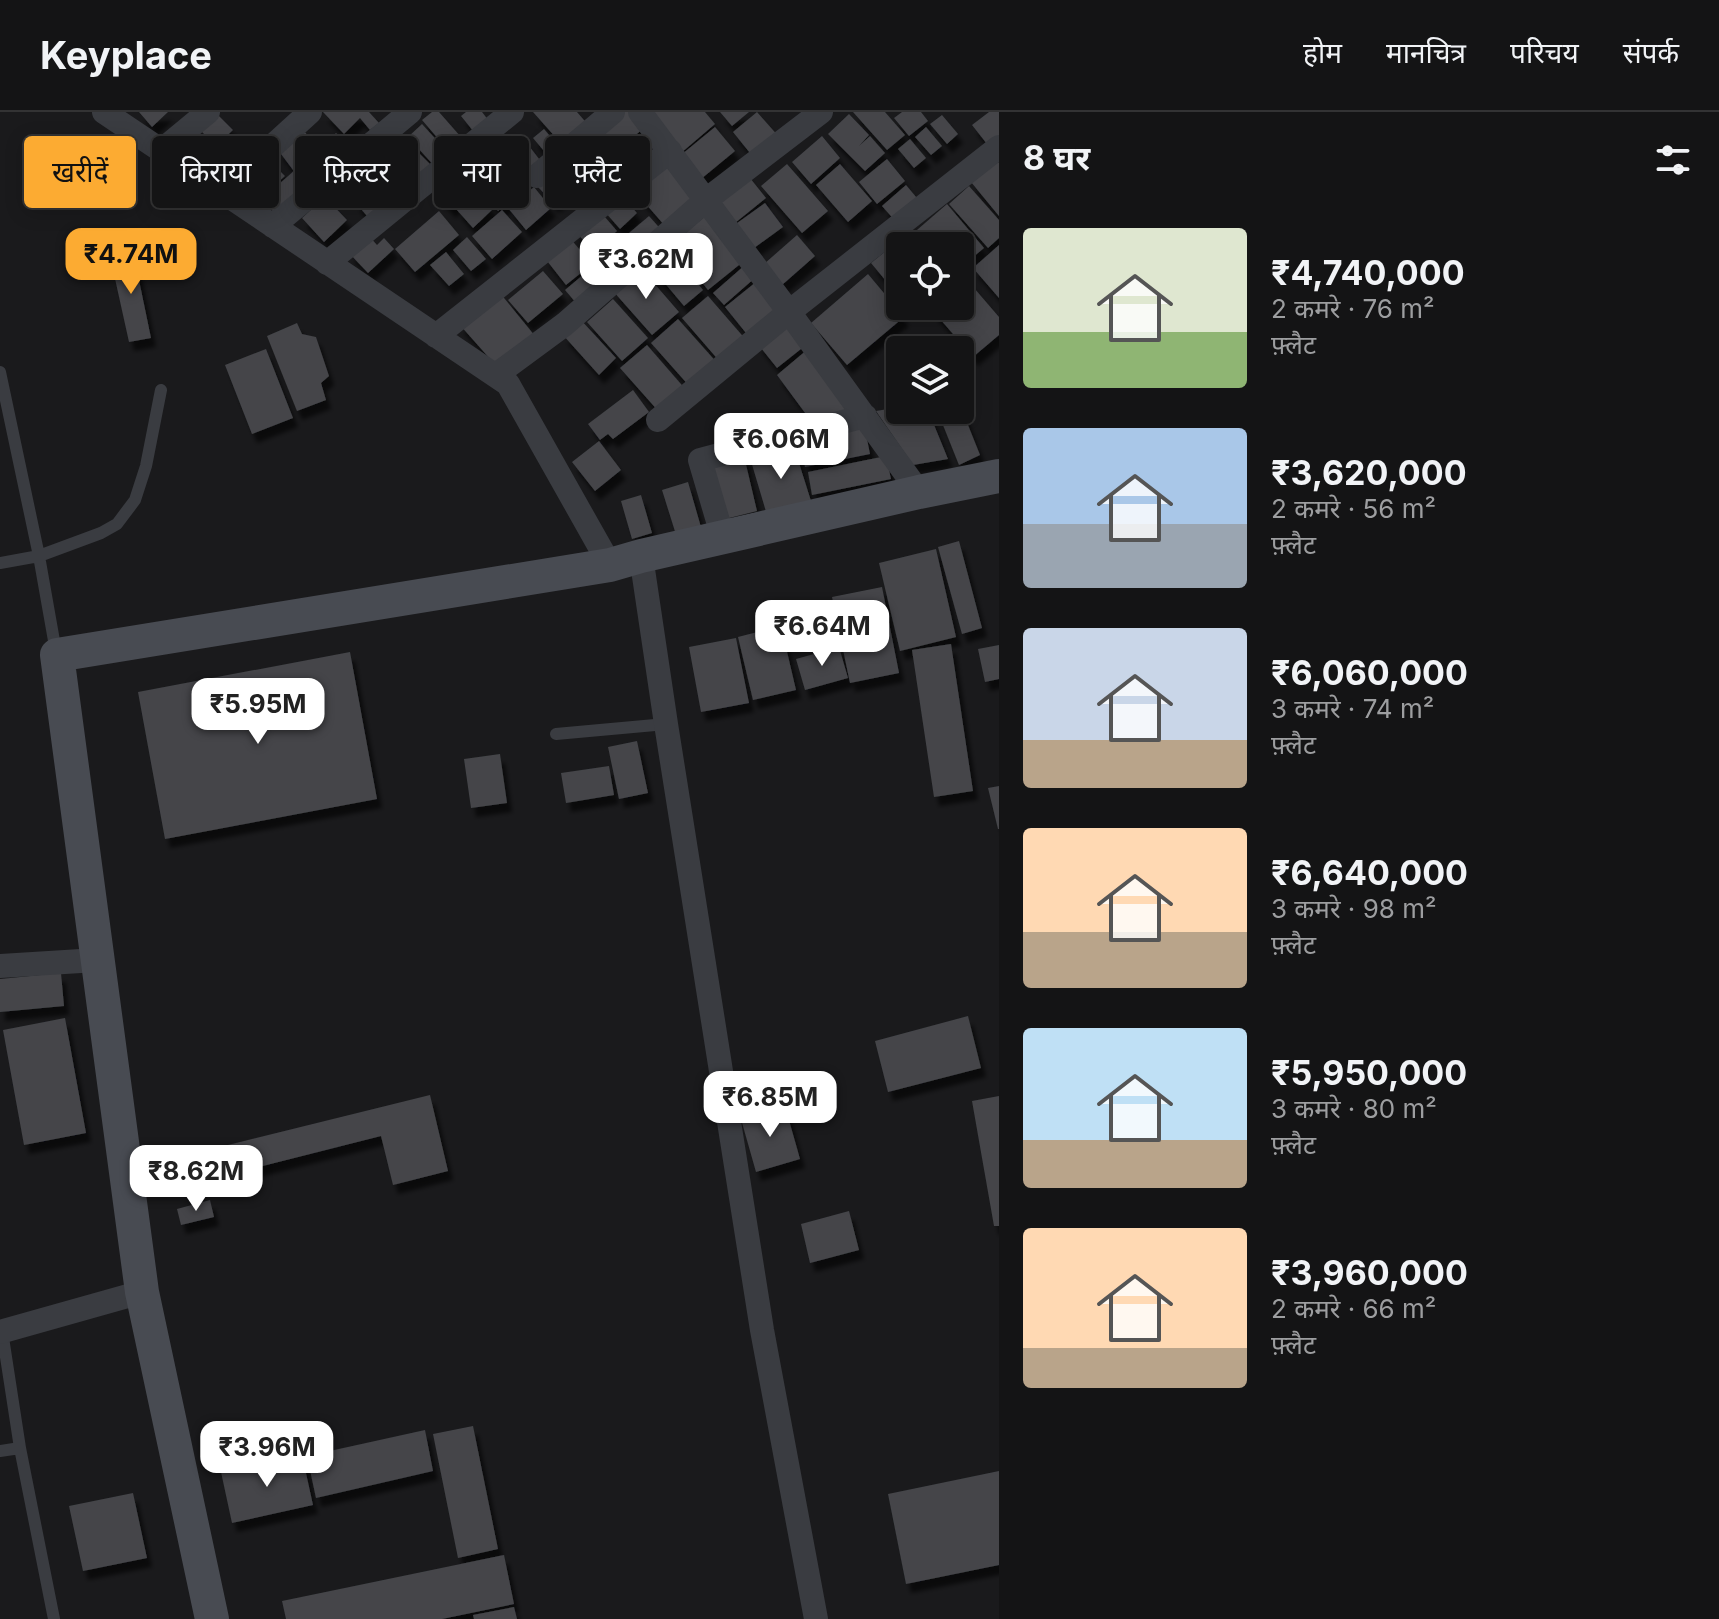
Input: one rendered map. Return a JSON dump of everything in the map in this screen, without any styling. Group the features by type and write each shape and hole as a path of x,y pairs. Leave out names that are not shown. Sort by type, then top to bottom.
{"street":[{"path":"104,112 152,145"},
{"path":"179,136 208,112"},
{"path":"279,140 310,112"},
{"path":"273,226 410,112"},
{"path":"327,263 512,112"},
{"path":"537,176 613,112"},
{"path":"640,112 919,492"},
{"path":"496,375 565,324 706,200 821,112"},
{"path":"658,420 789,312 999,147"},
{"path":"436,336 670,151"},
{"path":"246,208 508,384 626,561 666,724 762,1330 816,1619"},
{"path":"723,538 700,460 865,416"},
{"path":"212,1619 142,1292 57,655 626,561 999,476"},
{"path":"0,966 97,960"},
{"path":"1,1331 142,1292"}],"lane":[{"path":"0,372 57,655"},
{"path":"0,563 39,556 117,524 135,500 146,466 161,390"},
{"path":"556,734 666,724"},
{"path":"1,1331 20,1448 54,1619"},
{"path":"0,1451 20,1448"}],"building":[{"path":"139,112 168,112 152,127"},
{"path":"323,112 369,112 379,123 370,130 360,118 344,134"},
{"path":"432,112 439,112 460,136 436,136 422,120"},
{"path":"466,112 482,112 492,125 477,136 461,116"},
{"path":"533,112 577,112 590,127 580,136 554,136"},
{"path":"619,112 630,112 644,128 635,136 594,134"},
{"path":"646,112 705,112 715,124 681,153"},
{"path":"720,112 749,112 732,126"},
{"path":"757,112 780,138 754,158 733,132"},
{"path":"853,112 885,112 905,135 887,150"},
{"path":"902,112 921,112 928,121 909,136 894,118"},
{"path":"989,112 999,112 999,143 991,149 972,125"},
{"path":"216,113 233,130 227,136 206,136 199,129"},
{"path":"849,114 869,135 859,146 870,136 885,153 865,171 828,134"},
{"path":"942,115 958,134 947,144 930,124"},
{"path":"422,124 434,137 434,166 418,148 418,136 409,136"},
{"path":"715,127 735,151 701,179 681,155"},
{"path":"926,127 942,146 931,155 915,137"},
{"path":"544,129 550,136 545,136 545,152 533,138"},
{"path":"295,136 293,170 279,151"},
{"path":"822,136 840,158 811,184 792,162"},
{"path":"910,139 926,158 914,168 898,149"},
{"path":"529,146 543,164 529,174"},
{"path":"420,154 434,170 418,187"},
{"path":"665,159 699,197 665,226 649,208 650,172"},
{"path":"887,159 905,181 877,204 859,182"},
{"path":"997,161 999,163 999,216 971,182"},
{"path":"787,164 828,211 802,233 761,186"},
{"path":"840,164 872,201 848,222 816,185"},
{"path":"295,170 295,202 278,217 270,208 279,208 279,184"},
{"path":"746,173 766,198 735,223 715,198"},
{"path":"545,181 545,194 538,187"},
{"path":"906,185 922,204 897,223 882,206"},
{"path":"969,186 999,220 999,238 988,248 949,204"},
{"path":"534,187 545,201 545,208 551,208 526,230 508,208 529,208 529,191"},
{"path":"765,203 783,227 750,251 733,226"},
{"path":"947,204 971,232 915,232"},
{"path":"313,208 336,208 347,220 324,242 302,218"},
{"path":"360,208 386,208 388,210 373,223"},
{"path":"492,208 493,209 473,228 456,209"},
{"path":"609,208 633,208 637,213 620,229 605,212"},
{"path":"598,209 617,231 594,252 575,231"},
{"path":"502,210 522,232 492,259 472,236"},
{"path":"439,211 459,235 415,272 395,249"},
{"path":"707,215 744,261 708,290 671,244"},
{"path":"649,216 665,234 638,257 622,239"},
{"path":"368,235 377,245 384,238 394,249 368,273 349,253"},
{"path":"797,235 815,256 782,285 764,264"},
{"path":"974,236 984,248 974,256"},
{"path":"467,237 486,259 471,271 453,250"},
{"path":"569,237 592,264 566,285 544,257"},
{"path":"617,239 634,260 612,278 595,258"},
{"path":"666,245 703,290 684,306 647,262"},
{"path":"999,245 999,298 974,269"},
{"path":"133,251 151,338 129,342 110,256"},
{"path":"886,251 886,281 871,263"},
{"path":"446,252 464,274 449,286 430,265"},
{"path":"745,265 756,277 724,305 713,293"},
{"path":"640,267 679,312 652,335 613,291"},
{"path":"590,269 602,285 577,304 565,290"},
{"path":"543,271 563,294 528,323 508,300"},
{"path":"868,274 886,296 886,320 900,320 847,365 811,323"},
{"path":"756,282 781,312 750,338 725,307"},
{"path":"974,288 999,317 999,335 974,356 974,336 955,336 941,320 974,320"},
{"path":"500,293 535,336 499,369 459,324"},
{"path":"708,296 747,341 721,363 682,318"},
{"path":"613,299 648,338 622,361 587,322"},
{"path":"580,319 616,358 599,375 563,335"},
{"path":"678,319 719,365 691,388 651,343"},
{"path":"785,319 806,345 777,368 757,343"},
{"path":"297,323 302,334 316,337 329,376 321,383 326,400 297,411 267,336"},
{"path":"647,345 687,391 660,413 620,368"},
{"path":"266,349 293,418 252,434 225,365"},
{"path":"808,349 857,415 814,425 777,375"},
{"path":"633,390 649,412 613,439 608,434 600,440 588,424"},
{"path":"886,409 886,424 934,424 948,459 913,465 876,411"},
{"path":"864,424 870,454 805,467 799,437"},
{"path":"943,424 968,424 980,455 959,465"},
{"path":"599,441 621,470 595,491 572,462"},
{"path":"794,447 811,501 767,515 751,461"},
{"path":"744,456 757,511 725,519 712,464"},
{"path":"886,456 891,479 812,495 808,472"},
{"path":"688,482 703,534 678,541 662,490"},
{"path":"641,495 652,533 632,539 621,501"},
{"path":"959,541 982,628 962,634 938,547"},
{"path":"936,549 956,637 900,651 879,563"},
{"path":"882,587 899,673 850,683 832,597"},
{"path":"781,626 796,690 753,700 738,637"},
{"path":"736,638 749,703 701,712 689,647"},
{"path":"951,644 973,791 934,797 912,650"},
{"path":"999,645 999,679 985,682 978,649"},
{"path":"839,647 848,678 805,690 796,659"},
{"path":"350,652 377,799 165,839 138,692"},
{"path":"637,741 648,793 619,799 608,747"},
{"path":"500,754 507,803 471,808 464,759"},
{"path":"609,766 614,795 566,803 561,773"},
{"path":"999,786 999,829 998,829 988,788"},
{"path":"61,973 64,1006 0,1012 0,979"},
{"path":"968,1016 981,1068 888,1092 875,1041"},
{"path":"65,1018 86,1133 24,1145 3,1030"},
{"path":"430,1095 448,1171 393,1185 381,1136 227,1175 220,1147"},
{"path":"999,1096 999,1226 994,1226 972,1101"},
{"path":"785,1106 800,1159 756,1172 741,1119"},
{"path":"210,1200 214,1217 181,1225 177,1209"},
{"path":"849,1211 859,1250 810,1263 801,1224"},
{"path":"473,1426 498,1549 458,1558 433,1434"},
{"path":"425,1430 433,1471 316,1498 307,1456"},
{"path":"302,1455 313,1505 232,1523 221,1472"},
{"path":"999,1471 999,1565 906,1584 888,1494"},
{"path":"133,1493 147,1558 83,1571 69,1506"},
{"path":"504,1555 514,1604 442,1619 286,1619 282,1601"},
{"path":"514,1607 517,1619 474,1619 473,1615"}]}
